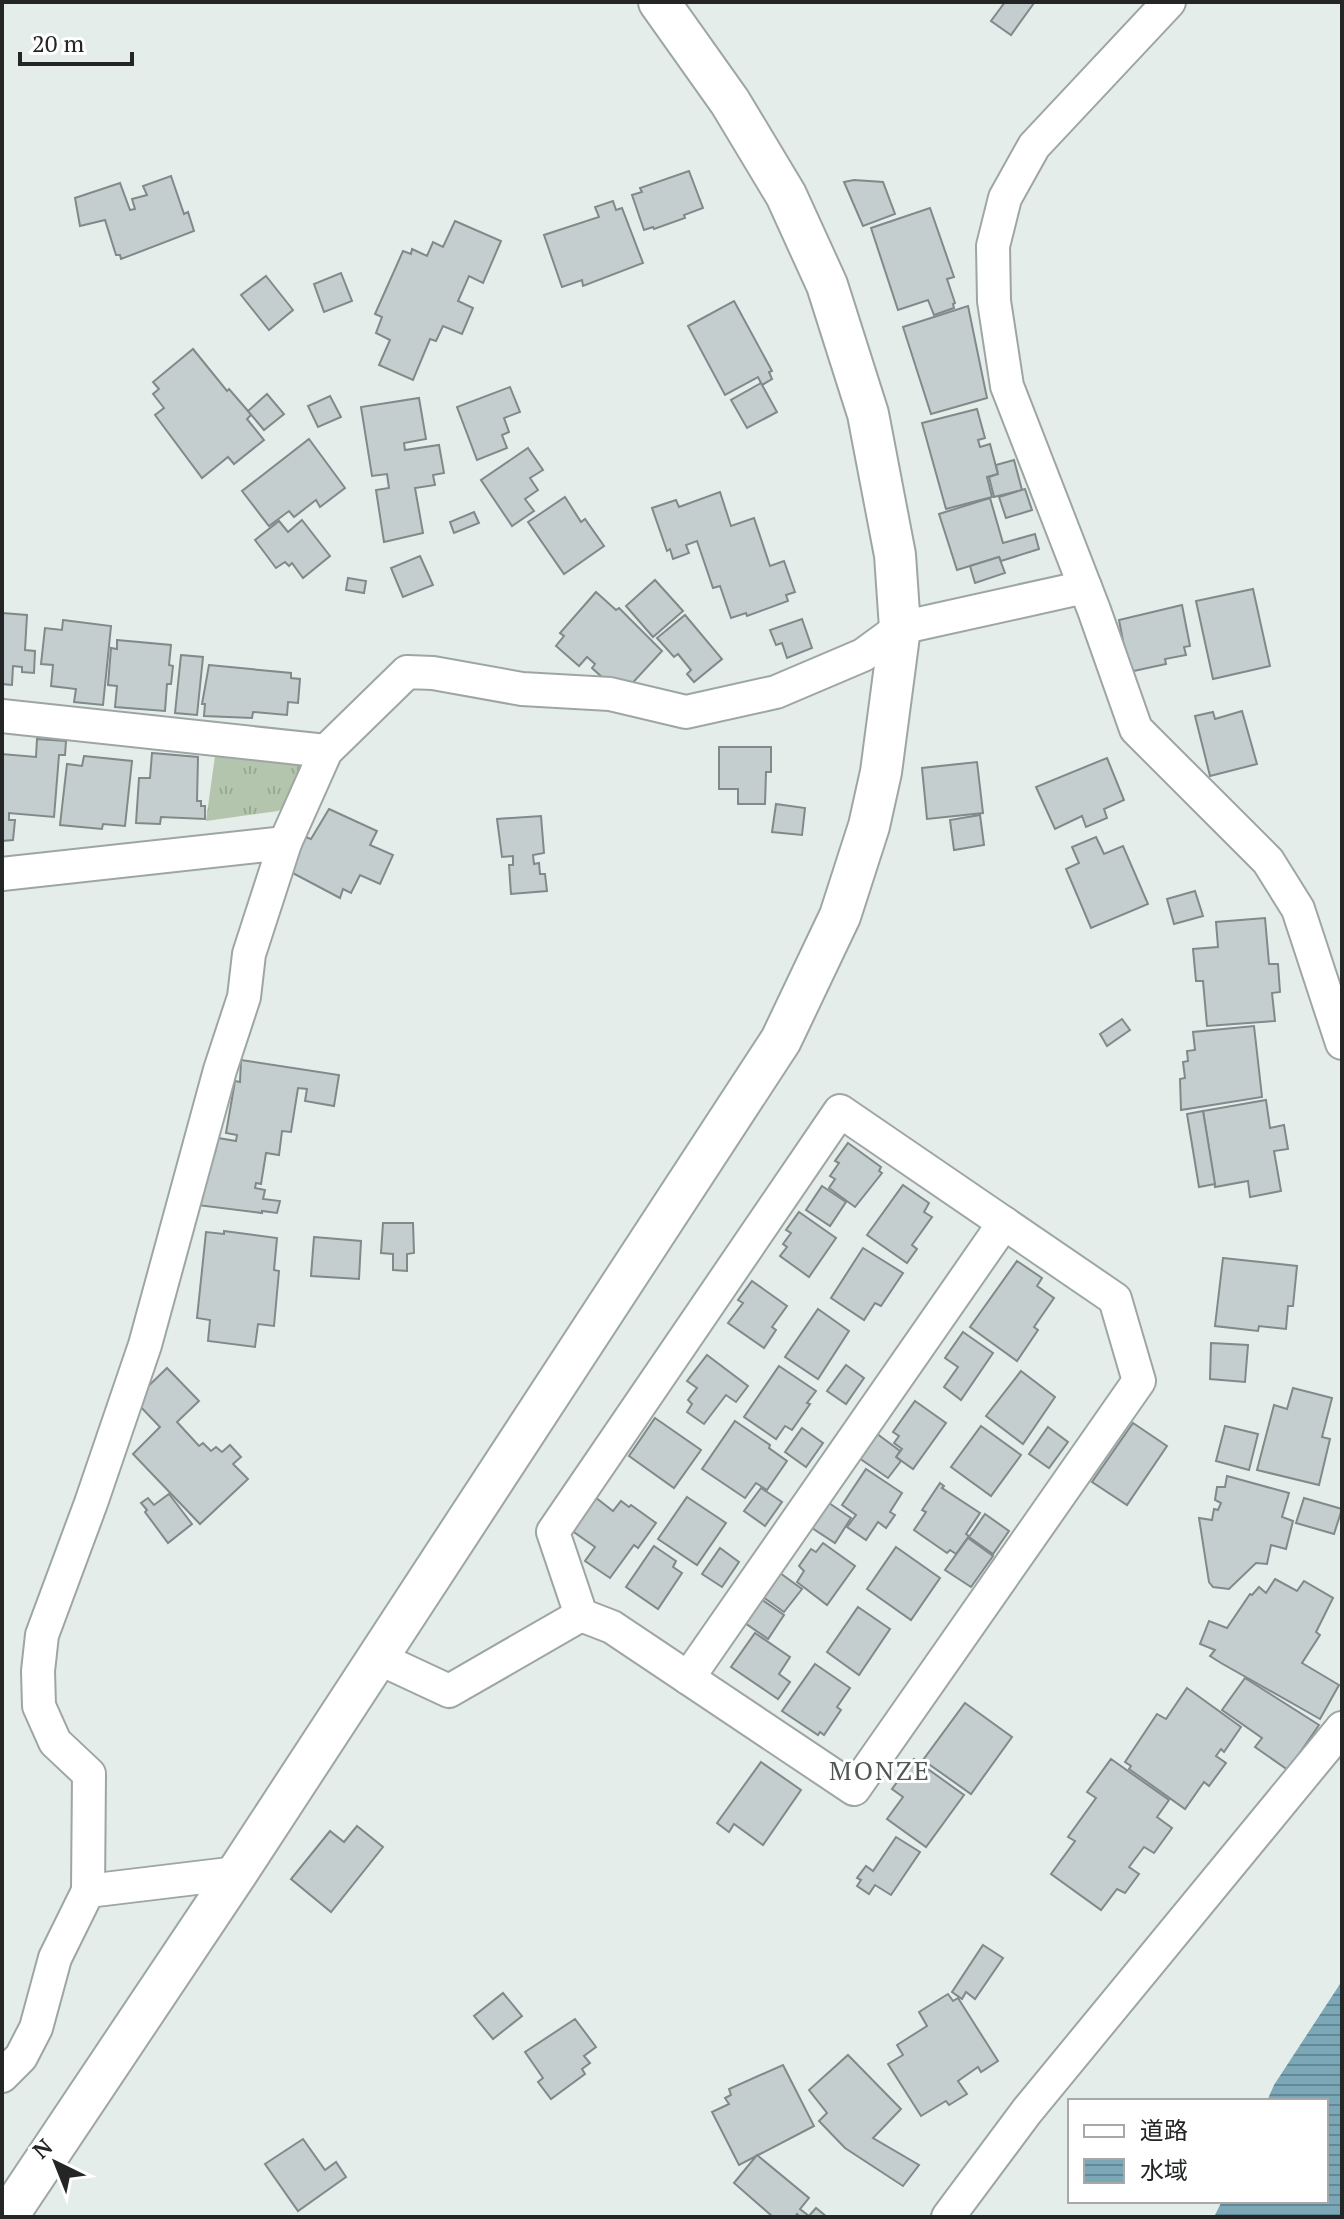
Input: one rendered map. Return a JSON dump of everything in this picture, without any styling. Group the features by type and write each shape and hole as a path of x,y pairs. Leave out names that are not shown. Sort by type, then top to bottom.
{"street":[{"path":"7,2217 237,1873 781,1040 840,916 869,826 881,772 900,628 895,555 868,414 827,285 786,195 730,102 659,2"},
{"path":"1169,2 1034,146 1005,198 993,246 994,301 1007,386 1136,729 1268,861 1298,909 1342,1043"},
{"path":"2,2076 21,2057 36,2028 55,1958 88,1891 89,1774 55,1742 39,1706 38,1671 42,1635 145,1345 220,1070 244,997 249,954 285,843 326,751 407,672 433,673 522,689 610,694 686,712 776,692 863,655 900,628 1085,587"},
{"path":"2,716 326,751"},
{"path":"2,874 285,843"},
{"path":"840,1111 1115,1299 1139,1381 854,1789 612,1627 581,1615 553,1532 840,1111"},
{"path":"688,1678 1004,1223"},
{"path":"376,1657 449,1691 581,1615"},
{"path":"948,2217 1027,2111 1342,1728"},
{"path":"88,1891 237,1873"}],"green space":[{"path":"215,756 295,763 306,771 287,805 278,811 206,821"}],"water":[{"path":"1342,1981 1342,2217 1214,2217 1221,2203 1328,2203 1328,2099 1268,2099"}],"building":[{"path":"1005,2 1034,3 1011,35 991,21"},
{"path":"689,171 703,208 684,215 685,218 644,230 632,195 642,192 640,188"},
{"path":"171,176 184,214 188,212 194,231 121,259 120,255 116,255 105,220 80,226 75,198 120,183 130,210 135,209 132,199 147,195 143,186"},
{"path":"844,182 883,182 895,214 863,226"},
{"path":"613,201 616,210 622,208 643,263 583,286 582,280 562,287 544,235 599,217 595,207"},
{"path":"930,208 954,277 947,279 955,303 954,308 934,315 928,300 898,310 871,228"},
{"path":"455,221 501,241 483,283 469,276 458,301 473,308 462,334 443,326 436,341 430,339 413,380 379,365 390,340 376,333 382,317 375,314 403,251 411,254 412,249 427,256 433,242 443,247"},
{"path":"341,273 352,301 324,312 314,284"},
{"path":"266,276 293,310 269,330 241,295"},
{"path":"734,301 772,371 769,372 772,379 762,385 758,377 725,395 688,326"},
{"path":"968,306 987,398 931,414 903,327"},
{"path":"193,349 227,391 229,389 248,411 251,415 247,419 264,440 234,464 228,457 202,478 155,415 164,408 153,394 159,389 153,382"},
{"path":"761,383 777,412 747,428 731,400"},
{"path":"510,387 520,412 504,418 509,432 502,435 507,448 477,460 457,407"},
{"path":"267,394 284,414 264,430 248,411"},
{"path":"330,396 341,417 318,427 308,406"},
{"path":"419,398 426,439 404,443 405,450 439,445 444,473 433,475 435,485 415,488 423,533 384,542 376,490 389,488 387,474 372,476 361,407"},
{"path":"977,409 985,438 978,440 980,447 990,444 998,474 987,477 992,497 946,509 922,423"},
{"path":"309,439 345,488 320,507 316,500 294,517 289,511 269,526 242,491"},
{"path":"528,448 543,470 530,478 538,490 525,499 534,511 512,526 481,480"},
{"path":"1014,460 1022,490 994,497 989,477 998,474 996,465"},
{"path":"1025,489 1032,510 1006,518 999,497"},
{"path":"720,492 731,526 754,518 770,566 784,561 795,592 786,595 788,601 747,616 746,613 731,618 720,586 713,588 697,541 686,545 689,553 673,559 670,549 667,551 652,508 676,500 679,507"},
{"path":"565,497 581,522 585,519 604,546 564,574 528,522"},
{"path":"990,498 1003,543 1035,534 1039,549 957,570 939,514"},
{"path":"474,512 479,523 454,533 450,522"},
{"path":"302,520 330,556 303,578 292,563 289,566 285,562 276,568 255,540 279,521 288,532"},
{"path":"420,556 433,585 403,597 391,568"},
{"path":"999,557 1005,573 975,583 970,566"},
{"path":"348,578 366,581 364,593 346,590"},
{"path":"655,580 683,611 653,637 626,606"},
{"path":"1253,589 1270,666 1213,679 1196,601"},
{"path":"596,592 616,610 619,608 662,651 626,690 613,687 592,668 595,664 587,657 579,666 556,646 564,636 560,633"},
{"path":"1182,605 1190,646 1184,647 1186,655 1165,659 1166,664 1129,672 1119,620"},
{"path":"2,613 27,615 25,650 35,651 34,673 22,672 22,667 13,666 12,685 2,684"},
{"path":"685,615 722,659 694,682 687,674 691,670 678,654 674,657 657,638"},
{"path":"802,619 812,648 787,658 782,643 776,645 770,630"},
{"path":"63,620 111,626 103,705 74,702 76,689 51,686 53,665 41,664 45,628 62,630"},
{"path":"117,640 171,645 169,665 173,666 171,684 167,684 165,711 115,707 117,686 108,685 111,648 117,649"},
{"path":"181,655 203,657 197,715 175,713"},
{"path":"209,665 291,673 291,678 300,679 298,703 288,702 287,715 253,712 252,718 204,716 205,704 202,704"},
{"path":"1242,711 1257,764 1210,776 1195,716 1213,712 1215,719"},
{"path":"37,739 66,741 65,755 59,755 54,817 9,813 9,820 15,820 13,840 2,841 2,754 36,757"},
{"path":"719,747 771,747 771,772 766,772 765,804 738,804 738,789 719,789"},
{"path":"152,753 198,757 197,801 205,806 205,819 161,817 160,824 136,823 139,778 150,778"},
{"path":"84,756 132,761 125,826 103,824 102,829 60,825 67,764 82,766"},
{"path":"1107,758 1124,800 1104,809 1107,818 1086,827 1082,816 1055,829 1036,787"},
{"path":"977,762 983,813 927,819 922,768"},
{"path":"776,804 805,808 802,835 772,832"},
{"path":"329,809 377,831 370,845 393,855 380,884 360,875 351,893 343,889 340,898 287,870 303,836 311,839"},
{"path":"980,815 984,845 954,850 950,820"},
{"path":"541,816 544,853 533,855 534,864 539,863 540,874 545,874 547,891 511,894 509,865 513,865 513,856 502,857 497,819"},
{"path":"1096,837 1104,854 1123,846 1148,904 1091,928 1066,869 1079,863 1072,847"},
{"path":"1195,891 1203,916 1174,924 1167,899"},
{"path":"1265,918 1269,964 1278,964 1280,992 1272,993 1275,1021 1207,1026 1203,981 1196,981 1193,949 1218,947 1216,922"},
{"path":"1122,1019 1130,1030 1107,1046 1100,1034"},
{"path":"1254,1026 1262,1097 1181,1110 1180,1079 1185,1078 1183,1062 1188,1061 1187,1051 1195,1050 1193,1032"},
{"path":"241,1060 339,1075 334,1106 305,1101 307,1089 298,1088 291,1132 282,1131 279,1155 266,1153 261,1184 256,1183 255,1188 265,1190 263,1199 280,1201 277,1213 197,1205 205,1152 215,1153 218,1138 236,1141 237,1135 226,1133 235,1081 240,1082"},
{"path":"1266,1100 1270,1128 1284,1125 1288,1149 1274,1151 1281,1191 1250,1197 1248,1181 1215,1187 1203,1111"},
{"path":"1203,1111 1215,1184 1199,1187 1187,1114"},
{"path":"848,1143 881,1167 879,1171 882,1173 855,1207 829,1188 835,1179 830,1176 839,1163 835,1161"},
{"path":"903,1185 929,1203 924,1212 932,1217 912,1245 917,1249 907,1263 867,1235"},
{"path":"822,1186 846,1202 830,1226 806,1210"},
{"path":"799,1212 836,1238 809,1277 780,1256 787,1247 783,1244 791,1233 786,1230"},
{"path":"383,1223 413,1223 414,1253 407,1254 407,1271 393,1270 393,1254 381,1253"},
{"path":"224,1231 277,1238 274,1270 279,1271 274,1326 258,1324 255,1347 208,1341 210,1320 197,1318 206,1232 224,1234"},
{"path":"314,1237 361,1241 359,1279 311,1276"},
{"path":"863,1248 903,1273 881,1306 875,1303 864,1320 831,1298"},
{"path":"1223,1258 1297,1266 1293,1306 1288,1306 1286,1329 1259,1326 1258,1331 1215,1326"},
{"path":"1017,1261 1042,1278 1037,1286 1054,1298 1034,1327 1038,1330 1017,1361 970,1327"},
{"path":"752,1281 787,1306 772,1327 776,1330 764,1348 728,1323 743,1303 738,1300"},
{"path":"818,1309 849,1331 818,1379 785,1357"},
{"path":"963,1332 993,1353 961,1400 944,1387 958,1367 945,1358"},
{"path":"1211,1343 1248,1345 1245,1382 1210,1379"},
{"path":"707,1355 748,1386 736,1402 726,1395 704,1424 687,1412 692,1404 688,1400 697,1388 687,1381"},
{"path":"846,1365 864,1378 846,1404 827,1391"},
{"path":"779,1366 816,1391 792,1430 785,1426 776,1439 744,1417"},
{"path":"167,1368 199,1401 177,1422 199,1446 203,1443 211,1451 216,1447 222,1452 230,1445 241,1457 233,1464 248,1479 200,1524 133,1454 160,1427 134,1400"},
{"path":"1021,1371 1055,1397 1023,1444 986,1416"},
{"path":"1293,1388 1332,1398 1322,1437 1330,1439 1319,1485 1257,1470 1274,1405 1287,1409"},
{"path":"915,1401 946,1423 913,1469 896,1457 902,1449 894,1443 899,1436 893,1432"},
{"path":"655,1418 701,1450 674,1488 629,1456"},
{"path":"735,1421 787,1461 767,1490 756,1483 745,1498 702,1469"},
{"path":"1133,1423 1167,1446 1127,1505 1092,1482"},
{"path":"981,1426 1021,1455 991,1496 951,1467"},
{"path":"1225,1426 1258,1434 1249,1470 1216,1461"},
{"path":"1048,1427 1068,1442 1049,1468 1029,1454"},
{"path":"802,1428 823,1443 806,1467 785,1452"},
{"path":"876,1433 900,1451 896,1457 901,1461 888,1478 859,1458"},
{"path":"866,1469 902,1493 890,1512 895,1515 886,1528 878,1522 866,1540 847,1527 856,1515 842,1505"},
{"path":"1227,1476 1289,1493 1282,1517 1293,1521 1286,1549 1271,1545 1267,1564 1256,1563 1229,1589 1213,1587 1209,1582 1199,1518 1212,1520 1214,1509 1218,1510 1221,1503 1215,1500 1217,1487 1225,1487"},
{"path":"940,1483 944,1486 942,1488 980,1513 956,1554 950,1550 947,1553 914,1530 926,1512 922,1510"},
{"path":"761,1488 782,1502 765,1526 744,1511"},
{"path":"169,1494 192,1524 168,1543 141,1503 148,1498 154,1505"},
{"path":"595,1497 613,1511 621,1501 629,1507 631,1505 656,1523 638,1548 634,1545 610,1578 585,1561 595,1547 571,1530"},
{"path":"687,1497 726,1523 697,1565 658,1539"},
{"path":"1304,1498 1342,1509 1334,1534 1296,1523"},
{"path":"829,1503 851,1518 835,1543 812,1528"},
{"path":"985,1514 1009,1531 993,1554 969,1537"},
{"path":"968,1538 993,1556 971,1587 945,1570"},
{"path":"823,1543 855,1566 827,1605 797,1582 804,1571 799,1566 811,1549 816,1552"},
{"path":"654,1546 676,1561 673,1567 682,1573 658,1609 626,1587"},
{"path":"896,1547 940,1578 911,1620 867,1589"},
{"path":"720,1548 739,1562 722,1587 702,1574"},
{"path":"780,1573 802,1589 784,1612 763,1597"},
{"path":"1275,1579 1297,1591 1304,1581 1333,1598 1316,1632 1320,1635 1302,1663 1339,1685 1320,1719 1221,1663 1210,1656 1215,1650 1200,1644 1209,1621 1227,1628 1250,1594 1259,1587 1266,1593"},
{"path":"761,1599 784,1615 768,1639 745,1623"},
{"path":"858,1607 890,1629 859,1675 827,1652"},
{"path":"755,1633 790,1657 779,1674 790,1682 778,1699 731,1667"},
{"path":"815,1664 850,1688 837,1707 841,1710 824,1735 820,1732 818,1735 782,1711"},
{"path":"1245,1678 1319,1725 1288,1770 1255,1747 1262,1738 1222,1710"},
{"path":"1187,1688 1241,1727 1224,1752 1221,1749 1216,1756 1226,1763 1209,1786 1204,1782 1185,1809 1129,1769 1131,1766 1125,1762 1157,1714 1166,1719"},
{"path":"965,1703 1012,1737 971,1794 923,1760"},
{"path":"914,1759 964,1795 926,1847 887,1819 903,1797 892,1789"},
{"path":"1111,1759 1169,1800 1157,1817 1172,1828 1154,1853 1144,1847 1129,1867 1139,1874 1125,1893 1117,1889 1101,1910 1051,1874 1075,1841 1068,1837 1096,1798 1087,1792"},
{"path":"761,1762 801,1790 763,1845 734,1824 729,1832 717,1823"},
{"path":"357,1826 383,1847 331,1912 291,1879 330,1831 344,1842"},
{"path":"896,1837 920,1852 891,1895 875,1885 869,1894 857,1886 861,1880 857,1878 866,1866 873,1871"},
{"path":"983,1945 1003,1958 975,1999 966,1992 962,1999 952,1992"},
{"path":"503,1993 522,2016 493,2039 474,2016"},
{"path":"948,1994 953,2001 958,1998 998,2061 981,2072 978,2067 958,2081 967,2094 949,2105 946,2101 921,2116 888,2064 903,2055 897,2045 927,2026 919,2012"},
{"path":"575,2019 596,2047 584,2056 590,2063 582,2069 585,2074 551,2099 538,2082 543,2078 525,2052"},
{"path":"848,2055 901,2109 873,2138 919,2165 903,2186 845,2148 819,2121 827,2113 809,2090"},
{"path":"783,2065 814,2126 739,2165 712,2112 729,2104 725,2098 731,2095 729,2089"},
{"path":"303,2139 325,2170 336,2162 346,2177 298,2211 265,2164"},
{"path":"757,2155 809,2198 800,2209 809,2216 816,2208 827,2217 800,2217 797,2214 795,2217 773,2217 734,2183"}],"district":[{"name":"MONZE","path":"880,1771"}]}
